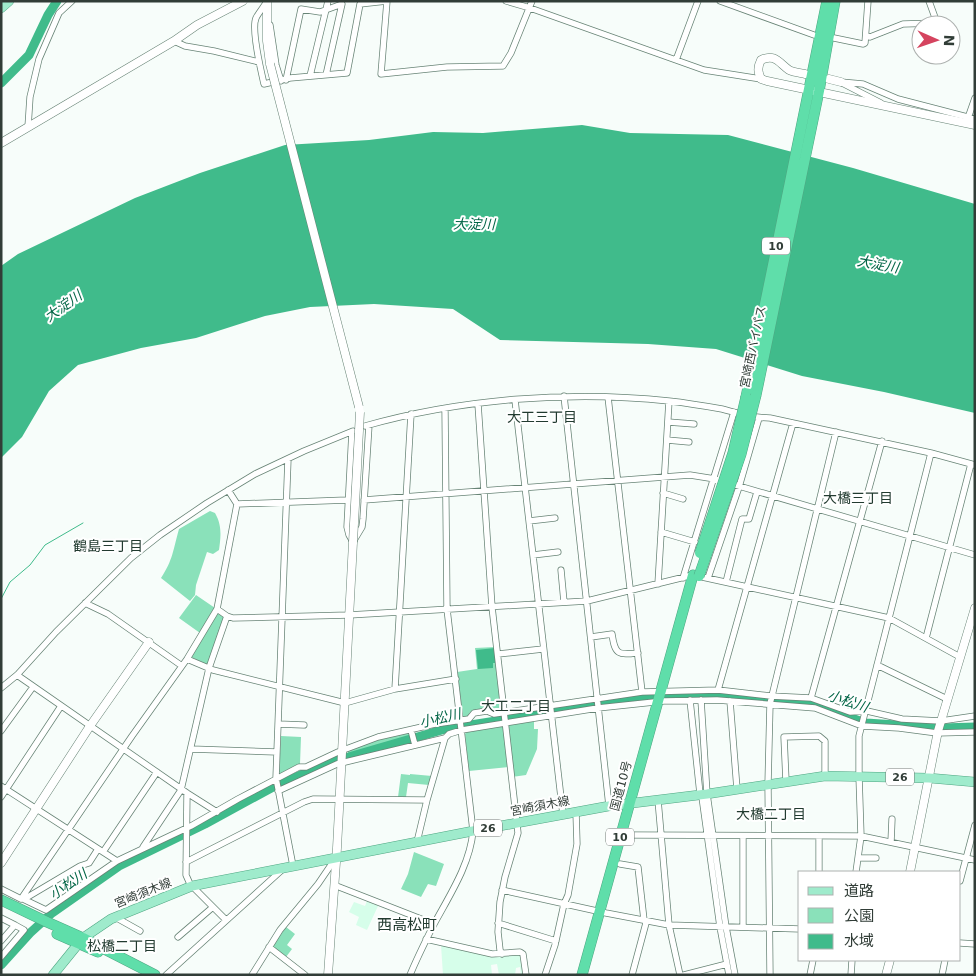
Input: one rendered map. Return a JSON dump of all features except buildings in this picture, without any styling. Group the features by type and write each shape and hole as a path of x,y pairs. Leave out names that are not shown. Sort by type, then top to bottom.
{"highway":[{"name":"宮崎西バイパス","path":"662,696 696,577 741,454 753,409 813,95 827,1"},
{"name":"宮崎西バイパス","path":"813,95 835,1"},
{"name":"国道10号","path":"589,975 603,912 662,696"},
{"name":"国道10号","path":"582,975 620,864 628,835 633,803"},
{"path":"1,900 40,923"},
{"path":"1,906 155,975"},
{"path":"81,941 141,975"}],"main road":[{"path":"1,8 9,1"},
{"name":"宮崎須木線","path":"53,975 81,941 115,917 192,886 609,806 825,776 929,778 975,782"}],"street":[{"path":"28,127 30,97 39,59 59,13 72,1"},
{"path":"1,144 174,41 197,25 243,1"},
{"path":"267,1 256,18 255,25 259,62 264,84 310,76 347,73 360,4 387,1 381,74 447,67 503,66 531,4"},
{"path":"267,1 267,41 270,64 359,406 337,857 328,975"},
{"path":"267,1 273,49 283,80"},
{"path":"310,76 328,1"},
{"path":"506,1 531,4 704,70 762,79 813,95 888,106 975,125"},
{"path":"676,60 698,1"},
{"path":"720,1 814,35"},
{"path":"834,38 865,43 868,1"},
{"path":"866,36 870,37 903,24 937,23 929,1"},
{"path":"283,80 301,9 320,12 342,4 326,75"},
{"path":"174,41 185,46 259,62"},
{"path":"762,79 758,71 761,60 772,57 790,70 805,74"},
{"path":"829,79 863,84 898,99 972,119 975,98"},
{"path":"841,82 851,89 888,106"},
{"path":"353,542 362,527 367,426 412,414 515,400 564,396 669,401 759,418 770,418 882,441 973,465 926,638"},
{"path":"564,396 609,806"},
{"path":"608,397 642,692"},
{"path":"515,400 562,815"},
{"path":"658,584 669,401"},
{"path":"478,404 492,606 518,833 502,890 498,923 499,944 502,954"},
{"path":"410,975 426,938 462,872 474,831 447,609 445,409"},
{"path":"696,577 694,542 715,479 734,412"},
{"path":"395,690 412,414"},
{"path":"696,577 739,487 759,418"},
{"path":"668,422 694,424"},
{"path":"718,690 793,423"},
{"path":"1,688 17,675 56,632 131,558 176,524 256,474 352,431 347,527 353,542"},
{"path":"770,975 768,784 770,704 836,432"},
{"path":"667,440 689,442"},
{"path":"812,698 882,441"},
{"path":"856,871 861,836 859,736 931,453"},
{"path":"288,459 276,778 293,866"},
{"path":"364,500 690,475 715,479 975,555"},
{"path":"22,899 187,659 217,609 237,504 228,490"},
{"path":"726,582 742,519 749,519 757,492"},
{"path":"663,493 683,499"},
{"path":"237,504 347,500"},
{"path":"529,521 555,518"},
{"path":"661,532 694,542"},
{"path":"533,554 558,552"},
{"path":"561,570 564,602"},
{"path":"217,609 233,618 282,617 349,615 587,601 696,577 746,586 889,618 960,657"},
{"path":"85,603 108,614 182,666"},
{"path":"910,871 939,727 973,620 975,608"},
{"path":"226,920 192,886 186,875 187,828 184,792 191,749 209,668 227,616"},
{"path":"590,637 612,634 614,646 619,653 638,653"},
{"path":"1,863 90,726 149,642"},
{"path":"498,654 543,649"},
{"path":"187,659 209,668 345,703 395,690 456,679"},
{"path":"877,665 947,699"},
{"path":"17,675 124,748 184,792 217,812"},
{"path":"1,731 33,686"},
{"path":"417,842 445,738 449,734 462,730 662,696 718,690 812,698 850,712 975,732"},
{"path":"1,889 46,910 117,861 187,828 299,767 306,767 338,752 378,737 469,719 474,713 487,711 494,714 642,692 690,700 730,701 816,708 862,726 899,728 939,727 975,716"},
{"path":"690,700 729,975"},
{"path":"701,700 703,794"},
{"path":"730,701 737,789"},
{"path":"1,796 4,787 61,706"},
{"path":"278,724 304,725"},
{"path":"411,730 414,745"},
{"path":"786,782 784,736 819,736 824,739 826,741 825,776"},
{"path":"278,791 336,764 445,738"},
{"path":"191,749 277,752"},
{"path":"22,899 80,866 89,863 157,772"},
{"path":"4,787 117,861"},
{"path":"143,848 184,792"},
{"path":"186,862 313,799 427,800"},
{"path":"658,800 669,925 682,975 727,964"},
{"path":"545,975 568,895 577,844 576,812"},
{"path":"891,842 892,819"},
{"path":"961,877 975,825"},
{"path":"628,835 861,836 975,860"},
{"path":"743,836 743,927"},
{"path":"819,836 819,871"},
{"path":"252,975 269,947 337,857"},
{"path":"858,858 876,858"},
{"path":"620,864 638,867 644,920 646,923 632,975"},
{"path":"166,975 283,868"},
{"path":"334,885 434,924"},
{"path":"502,890 669,925 798,929"},
{"path":"178,937 213,907"},
{"path":"115,917 140,930"},
{"path":"1,957 24,930 2,920"},
{"path":"498,923 556,940"},
{"path":"1,941 16,925"},
{"path":"723,927 735,975"},
{"path":"426,938 492,954 517,952 523,954 526,975"},
{"path":"961,943 975,944"},
{"path":"269,947 305,975"},
{"path":"810,975 812,961"},
{"path":"851,975 852,961"},
{"path":"886,975 890,961"},
{"path":"942,975 944,961"}],"shaded area":[{"path":"367,901 378,906 367,930 356,925 359,917 349,912 354,902 365,906"},
{"path":"441,945 491,956 519,954 521,956 523,975 521,975 520,967 516,968 515,975 499,975 497,964 491,965 492,975 443,975"}],"green space":[{"path":"210,511 215,513 220,526 219,550 213,554 207,552 196,585 195,595 190,601 161,578 170,560 179,529"},
{"path":"196,595 215,608 200,633 179,618"},
{"path":"217,613 224,617 209,663 206,664 191,657"},
{"path":"495,647 502,711 499,712 492,709 470,712 468,718 463,717 457,672 477,669 475,648"},
{"path":"534,720 534,729 538,729 537,749 526,775 512,777 508,724"},
{"path":"502,725 504,727 509,767 469,771 465,734 467,731"},
{"path":"409,731 413,744 348,761 348,750 378,738"},
{"path":"281,736 301,737 300,764 281,774 279,772"},
{"path":"401,774 432,776 429,785 408,783 406,797 398,797"},
{"path":"414,852 444,864 436,886 428,884 421,897 401,889 408,874"},
{"path":"286,927 295,934 287,945 292,949 286,957 272,946"}],"water":[{"name":"大淀川","path":"582,125 630,133 728,135 853,168 975,204 975,413 884,392 802,376 716,349 648,344 500,340 453,309 374,304 310,307 265,316 196,338 141,348 78,365 49,391 22,437 1,458 1,266 18,254 135,198 200,173 285,145 369,140 433,132 483,133"},
{"path":"495,648 496,663 493,663 493,668 478,669 476,650"}],"waterway":[{"path":"1,83 29,55 48,15 57,1"},
{"path":"1,599 10,582 30,565 45,545 83,523"},
{"name":"小松川","path":"1,965 30,933 52,913 119,866 205,824 273,787 328,763 445,729 648,697 705,695 732,696 816,706 866,723 942,728 975,727"}],"district":[{"name":"大工三丁目","path":"542,417"},
{"name":"大橋三丁目","path":"858,498"},
{"name":"鶴島三丁目","path":"108,546"},
{"name":"大工二丁目","path":"516,706"},
{"name":"大橋二丁目","path":"771,814"},
{"name":"西高松町","path":"407,925"},
{"name":"松橋二丁目","path":"122,946"}]}
